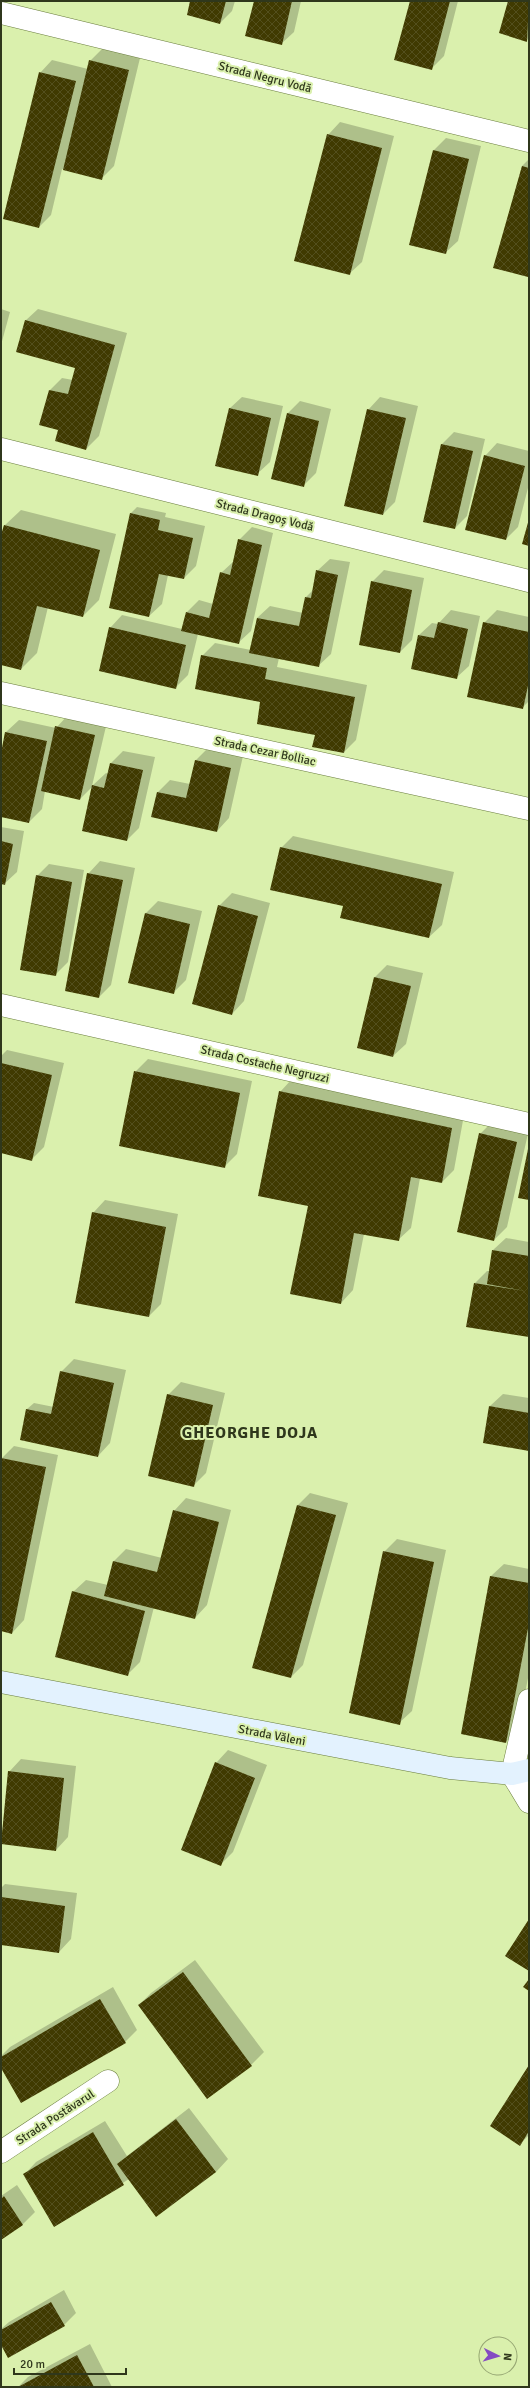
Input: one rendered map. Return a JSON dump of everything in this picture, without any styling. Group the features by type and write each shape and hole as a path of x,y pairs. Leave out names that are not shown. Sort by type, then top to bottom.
{"main road":[{"name":"Strada Văleni","path":"1,1682 398,1759 450,1768 521,1772"}],"street":[{"name":"Strada Negru Vodă","path":"1,13 529,141"},
{"name":"Strada Dragoș Vodă","path":"1,450 529,581"},
{"name":"Strada Cezar Bolliac","path":"1,694 529,809"},
{"name":"Strada Costache Negruzzi","path":"1,1005 529,1124"},
{"path":"529,1700 521,1772 529,1802"},
{"name":"Strada Postăvarul","path":"1,2152 108,2082"}],"building":[{"path":"190,1 226,1 220,24 187,15"},
{"path":"254,1 292,1 282,45 245,36"},
{"path":"410,1 450,1 432,70 394,60"},
{"path":"508,1 529,1 527,42 499,33"},
{"path":"89,60 129,70 102,180 63,170"},
{"path":"39,72 76,81 39,228 3,219"},
{"path":"327,134 382,148 350,275 294,261"},
{"path":"433,150 469,159 446,254 409,245"},
{"path":"522,166 529,168 528,277 493,268"},
{"path":"25,320 115,345 86,450 55,441 58,430 39,425 49,390 68,394 75,368 16,352"},
{"path":"229,408 271,418 258,476 215,466"},
{"path":"367,409 406,418 383,515 344,506"},
{"path":"287,413 319,421 304,487 271,479"},
{"path":"441,444 473,451 455,529 423,522"},
{"path":"484,455 525,466 506,540 465,530"},
{"path":"130,513 160,520 158,530 193,538 184,579 159,574 149,617 109,608"},
{"path":"529,519 529,546 522,544"},
{"path":"4,525 100,550 83,617 37,606 21,670 1,665 1,535"},
{"path":"238,539 262,545 239,644 181,631 186,612 209,618 220,572 230,575"},
{"path":"316,570 338,575 319,667 249,653 257,618 299,626 305,597 311,598"},
{"path":"371,581 412,590 400,653 359,645"},
{"path":"438,622 468,629 457,679 411,669 418,635 434,638"},
{"path":"483,622 529,632 529,681 523,709 467,697"},
{"path":"109,627 186,645 176,689 99,671"},
{"path":"201,655 267,668 265,679 355,697 344,753 312,747 315,735 257,724 260,702 195,689"},
{"path":"55,726 95,735 80,800 41,791"},
{"path":"5,732 47,741 29,823 1,817 1,753"},
{"path":"195,760 231,768 217,832 151,817 157,792 186,798"},
{"path":"110,763 143,770 127,841 82,831 92,785 104,788"},
{"path":"1,841 13,844 5,885 1,884"},
{"path":"280,847 442,884 429,938 340,918 343,906 270,890"},
{"path":"87,873 123,880 99,998 65,991"},
{"path":"36,875 72,882 56,976 20,970"},
{"path":"218,905 258,916 232,1015 192,1004"},
{"path":"145,913 190,924 174,994 128,983"},
{"path":"374,977 411,986 393,1057 357,1048"},
{"path":"1,1063 52,1075 32,1161 1,1153"},
{"path":"134,1071 240,1093 225,1168 119,1146"},
{"path":"279,1091 452,1128 442,1183 411,1177 399,1241 354,1233 341,1304 290,1294 308,1206 258,1196"},
{"path":"479,1133 517,1142 494,1241 457,1232"},
{"path":"529,1149 529,1200 518,1198"},
{"path":"92,1212 166,1227 149,1317 75,1303"},
{"path":"492,1250 529,1256 529,1337 466,1327 474,1283 525,1291 487,1284"},
{"path":"60,1371 114,1383 98,1457 20,1440 26,1409 51,1414"},
{"path":"167,1394 213,1405 194,1487 148,1476"},
{"path":"489,1406 529,1413 529,1451 483,1443"},
{"path":"1,1458 46,1467 12,1634 1,1631"},
{"path":"297,1505 336,1515 291,1678 252,1668"},
{"path":"173,1510 219,1522 195,1619 104,1596 113,1561 157,1572"},
{"path":"383,1551 434,1562 400,1725 349,1713"},
{"path":"490,1576 529,1583 529,1623 506,1743 461,1734"},
{"path":"72,1591 145,1611 128,1676 55,1657"},
{"path":"215,1762 255,1778 221,1866 181,1850"},
{"path":"8,1771 64,1778 56,1851 1,1844"},
{"path":"1,1897 65,1906 59,1953 1,1945"},
{"path":"529,1919 529,1971 505,1956"},
{"path":"183,1972 252,2066 207,2099 138,2005"},
{"path":"529,1979 529,1991 523,1987"},
{"path":"100,1999 126,2043 21,2103 1,2068 1,2057"},
{"path":"529,2065 529,2131 520,2146 490,2126"},
{"path":"176,2119 216,2172 156,2217 117,2164"},
{"path":"93,2132 124,2185 54,2227 23,2174"},
{"path":"4,2196 23,2225 1,2240 1,2199"},
{"path":"51,2302 65,2326 8,2358 1,2345 1,2330"},
{"path":"77,2355 94,2387 18,2387"}],"district":[{"name":"GHEORGHE DOJA","path":"250,1432"}]}
